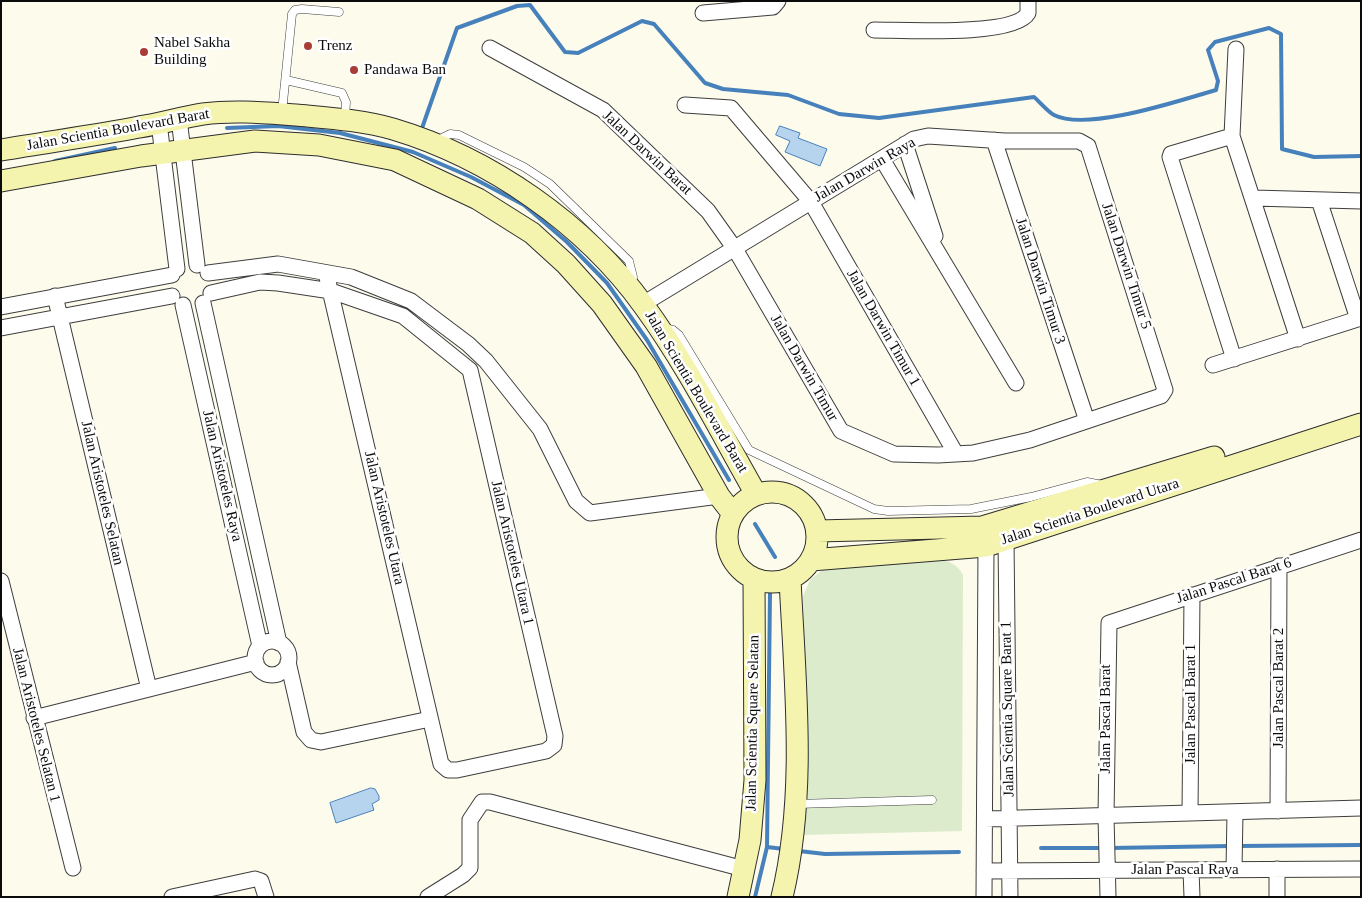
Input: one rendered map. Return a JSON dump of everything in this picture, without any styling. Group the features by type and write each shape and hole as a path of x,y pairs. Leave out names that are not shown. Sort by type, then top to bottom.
{"street":[{"path":"703,13 773,7 778,1"},
{"path":"874,30 980,30 1022,20 1028,13 1028,1"},
{"name":"Jalan Darwin Barat","path":"490,48 602,110 708,211 735,249"},
{"path":"1236,49 1232,136 1254,198 1298,339"},
{"name":"Jalan Darwin Timur 1","path":"685,105 731,108 811,202 956,454"},
{"name":"Jalan Scientia Boulevard Barat","path":"1,150 203,114 282,114 345,120 393,129 422,140 517,186 539,201 592,247 637,297 659,328 756,494"},
{"path":"169,121 174,151"},
{"name":"Jalan Darwin Raya","path":"637,297 674,285 914,139 928,136 994,140 1079,141"},
{"path":"1232,136 1171,154 1170,157 1234,359"},
{"name":"Jalan Darwin Timur 3","path":"994,140 1088,421"},
{"name":"Jalan Scientia Boulevard Barat","path":"1,181 174,151 255,141 319,145 395,160 478,199 532,233 566,264 602,304 646,366 719,496 733,514"},
{"name":"Jalan Darwin Timur 5","path":"1079,141 1088,146 1164,387 1161,396"},
{"path":"905,144 943,260"},
{"name":"Jalan Aristoteles Raya","path":"174,151 203,269 212,279 207,298 240,467 279,643 287,651 304,732 311,740 321,742 430,719"},
{"name":"Jalan Aristoteles Raya","path":"174,151 175,272 170,289 178,301 221,472 260,646 256,662"},
{"path":"882,158 1016,383"},
{"path":"1254,198 1361,201"},
{"path":"1213,365 1359,319 1319,200"},
{"name":"Jalan Darwin Timur","path":"735,249 841,431 894,454 973,453 1030,440 1161,396"},
{"path":"1,307 175,272 190,264 203,269 278,264 350,277 411,301 468,344 486,361 540,429 576,501 584,510 590,513 602,512 719,496"},
{"name":"Jalan Aristoteles Utara","path":"326,273 441,764"},
{"path":"1,328 60,317 178,301 190,307 207,298 260,282 278,283 331,291 403,316 470,370 486,361"},
{"name":"Jalan Aristoteles Selatan","path":"55,296 149,689"},
{"name":"Jalan Aristoteles Utara 1","path":"441,764 448,770 457,770 546,751 554,745 555,736 470,370"},
{"name":"Jalan Scientia Boulevard Utara","path":"1108,498 1361,409"},
{"name":"Jalan Scientia Boulevard Utara","path":"812,560 994,534 1108,498 1361,424"},
{"path":"221,472 240,467"},
{"path":"770,491 796,498 806,507 813,518 817,531 817,546 812,560 802,572 790,579 778,582 754,579 741,571 732,558 727,536 733,514 743,502 756,494 770,491"},
{"name":"Jalan Scientia Boulevard Utara","path":"817,531 994,534"},
{"name":"Jalan Scientia Square Barat 1","path":"994,534 1010,818 1010,896"},
{"name":"Jalan Scientia Square Barat 1","path":"984,897 994,534"},
{"name":"Jalan Pascal Barat 6","path":"1109,623 1361,540"},
{"name":"Jalan Pascal Barat 2","path":"1278,811 1279,566"},
{"name":"Jalan Scientia Square Selatan","path":"738,897 750,840 755,780 754,579"},
{"path":"782,897 789,852 796,779 796,710 790,579"},
{"name":"Jalan Aristoteles Selatan 1","path":"1,581 72,868"},
{"name":"Jalan Pascal Barat 1","path":"1190,813 1192,595"},
{"name":"Jalan Pascal Barat","path":"1108,897 1106,816 1109,623"},
{"path":"260,646 269,642 279,643"},
{"path":"34,718 256,662 262,671 272,675 283,671 288,662"},
{"path":"428,897 463,875 470,868 470,820 482,802 490,802 744,870"},
{"path":"985,819 1361,808"},
{"path":"1234,864 1235,812"},
{"name":"Jalan Pascal Raya","path":"984,871 1010,872 1108,865 1191,870 1234,864 1277,869 1361,869"},
{"path":"1277,869 1277,897"},
{"path":"1191,870 1192,897"},
{"path":"172,897 213,892 258,879 261,881 266,897"}],"lane":[{"path":"282,114 292,14 295,10 302,9 339,12"},
{"path":"286,80 342,93 346,102 345,120"},
{"path":"659,328 673,330 679,335 749,450 874,509 888,511 971,509 1032,497 1090,482 1102,484 1108,498"},
{"path":"794,804 932,800"}],"green space":[{"path":"934,558 954,565 963,575 962,831 801,835 805,755 803,596 810,580 831,563"}],"water":[{"path":"780,126 800,133 798,138 827,149 820,166 785,152 790,141 776,135"},
{"path":"371,788 375,789 379,796 379,800 372,804 374,810 336,823 330,803"}],"waterway":[{"path":"421,131 457,28 517,6 530,5 565,52 578,53 642,21 654,24 705,83 723,89 788,95 839,114 879,118 1034,97 1054,115 1069,119 1088,120 1134,113 1216,90 1218,81 1208,50 1215,42 1269,28 1281,34 1282,149 1314,157 1361,156"},
{"path":"227,128 278,126 340,133 413,152 471,177 524,205 567,242 607,283 647,340 729,480"},
{"path":"55,161 115,148"},
{"path":"755,524 775,557"},
{"path":"755,897 767,847 770,593"},
{"path":"1238,846 1361,845"},
{"path":"1111,848 1231,846"},
{"path":"767,847 784,849"},
{"path":"1041,848 1104,848"},
{"path":"799,851 825,854 959,852"}],"place":[{"name":"Trenz","path":"308,46"},
{"name":"Nabel Sakha Building","path":"144,52"},
{"name":"Pandawa Ban","path":"354,70"}]}
